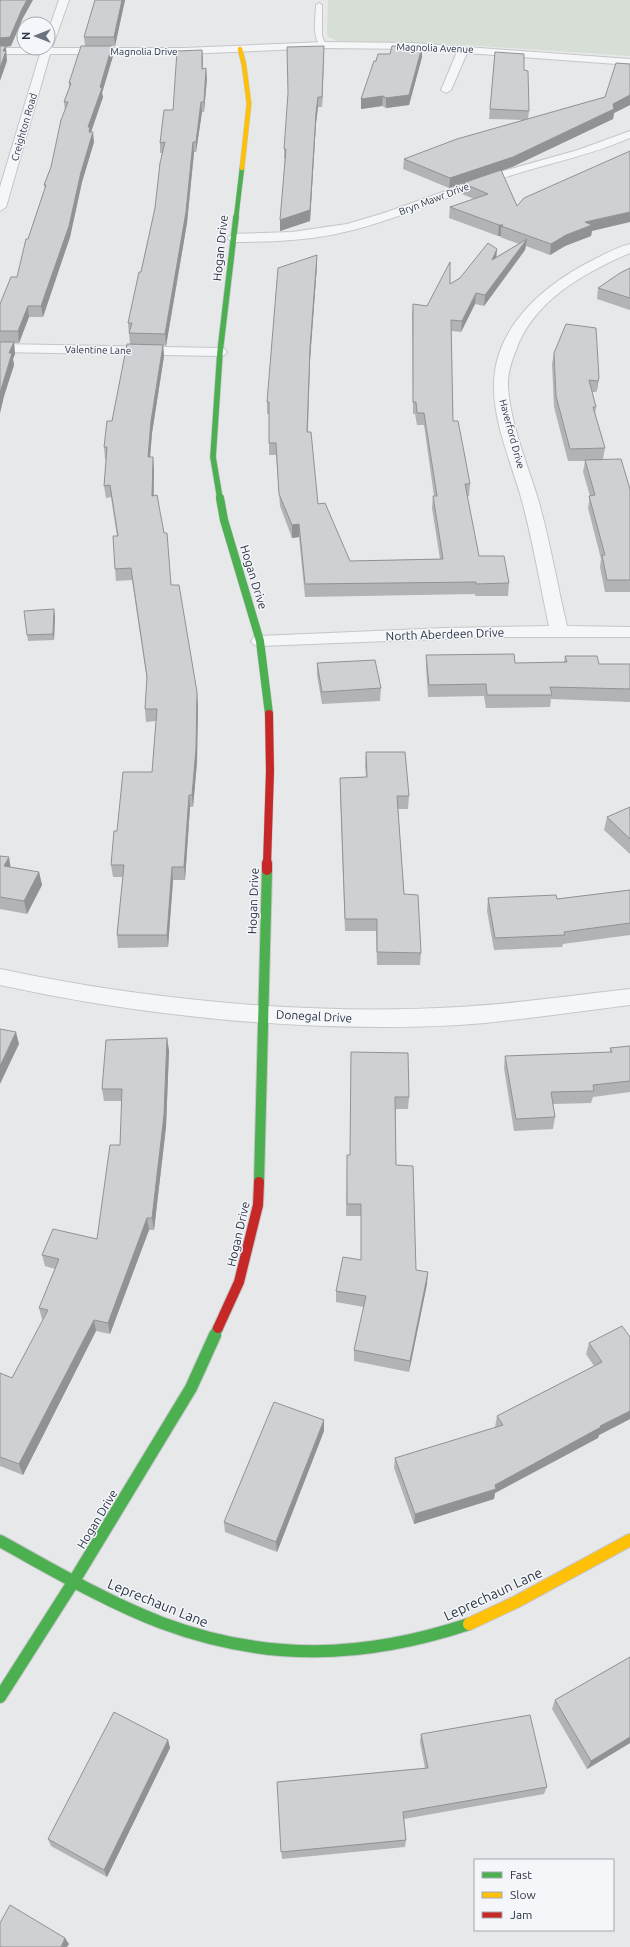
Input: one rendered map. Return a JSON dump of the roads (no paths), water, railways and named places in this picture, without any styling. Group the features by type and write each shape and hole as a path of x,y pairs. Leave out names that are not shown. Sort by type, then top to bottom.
{"street":[{"name":"Creighton Road","path":"56,23 64,0"},
{"name":"Magnolia Avenue","path":"240,49 323,46 412,46 630,62"},
{"name":"Magnolia Drive","path":"56,48 240,49"},
{"name":"Hogan Drive","path":"0,1697 74,1580 191,1388 240,1282 258,1205 262,1013 270,771 269,707 260,641 224,520 213,457 220,352 249,104 244,65 240,49"},
{"path":"446,90 455,72 463,49"},
{"name":"Magnolia Drive","path":"0,51 16,50"},
{"name":"Creighton Road","path":"0,207 45,56"},
{"name":"Bryn Mawr Drive","path":"233,238 296,236 349,227 386,216 499,175 604,145 630,134"},
{"name":"Haverford Drive","path":"560,631 533,510 505,411 501,388 503,369 508,350 516,333 543,299 559,286 587,268 630,248"},
{"name":"Valentine Lane","path":"0,348 220,352"},
{"name":"North Aberdeen Drive","path":"260,641 357,636 560,631 630,632"},
{"name":"Donegal Drive","path":"0,976 97,994 168,1004 262,1013 368,1018 490,1014 630,997"},
{"name":"Leprechaun Lane","path":"0,1541 103,1597 184,1632 259,1648 332,1652 381,1647 444,1633 504,1608 630,1540"}],"lane":[{"path":"319,5 319,36 323,46"}]}
